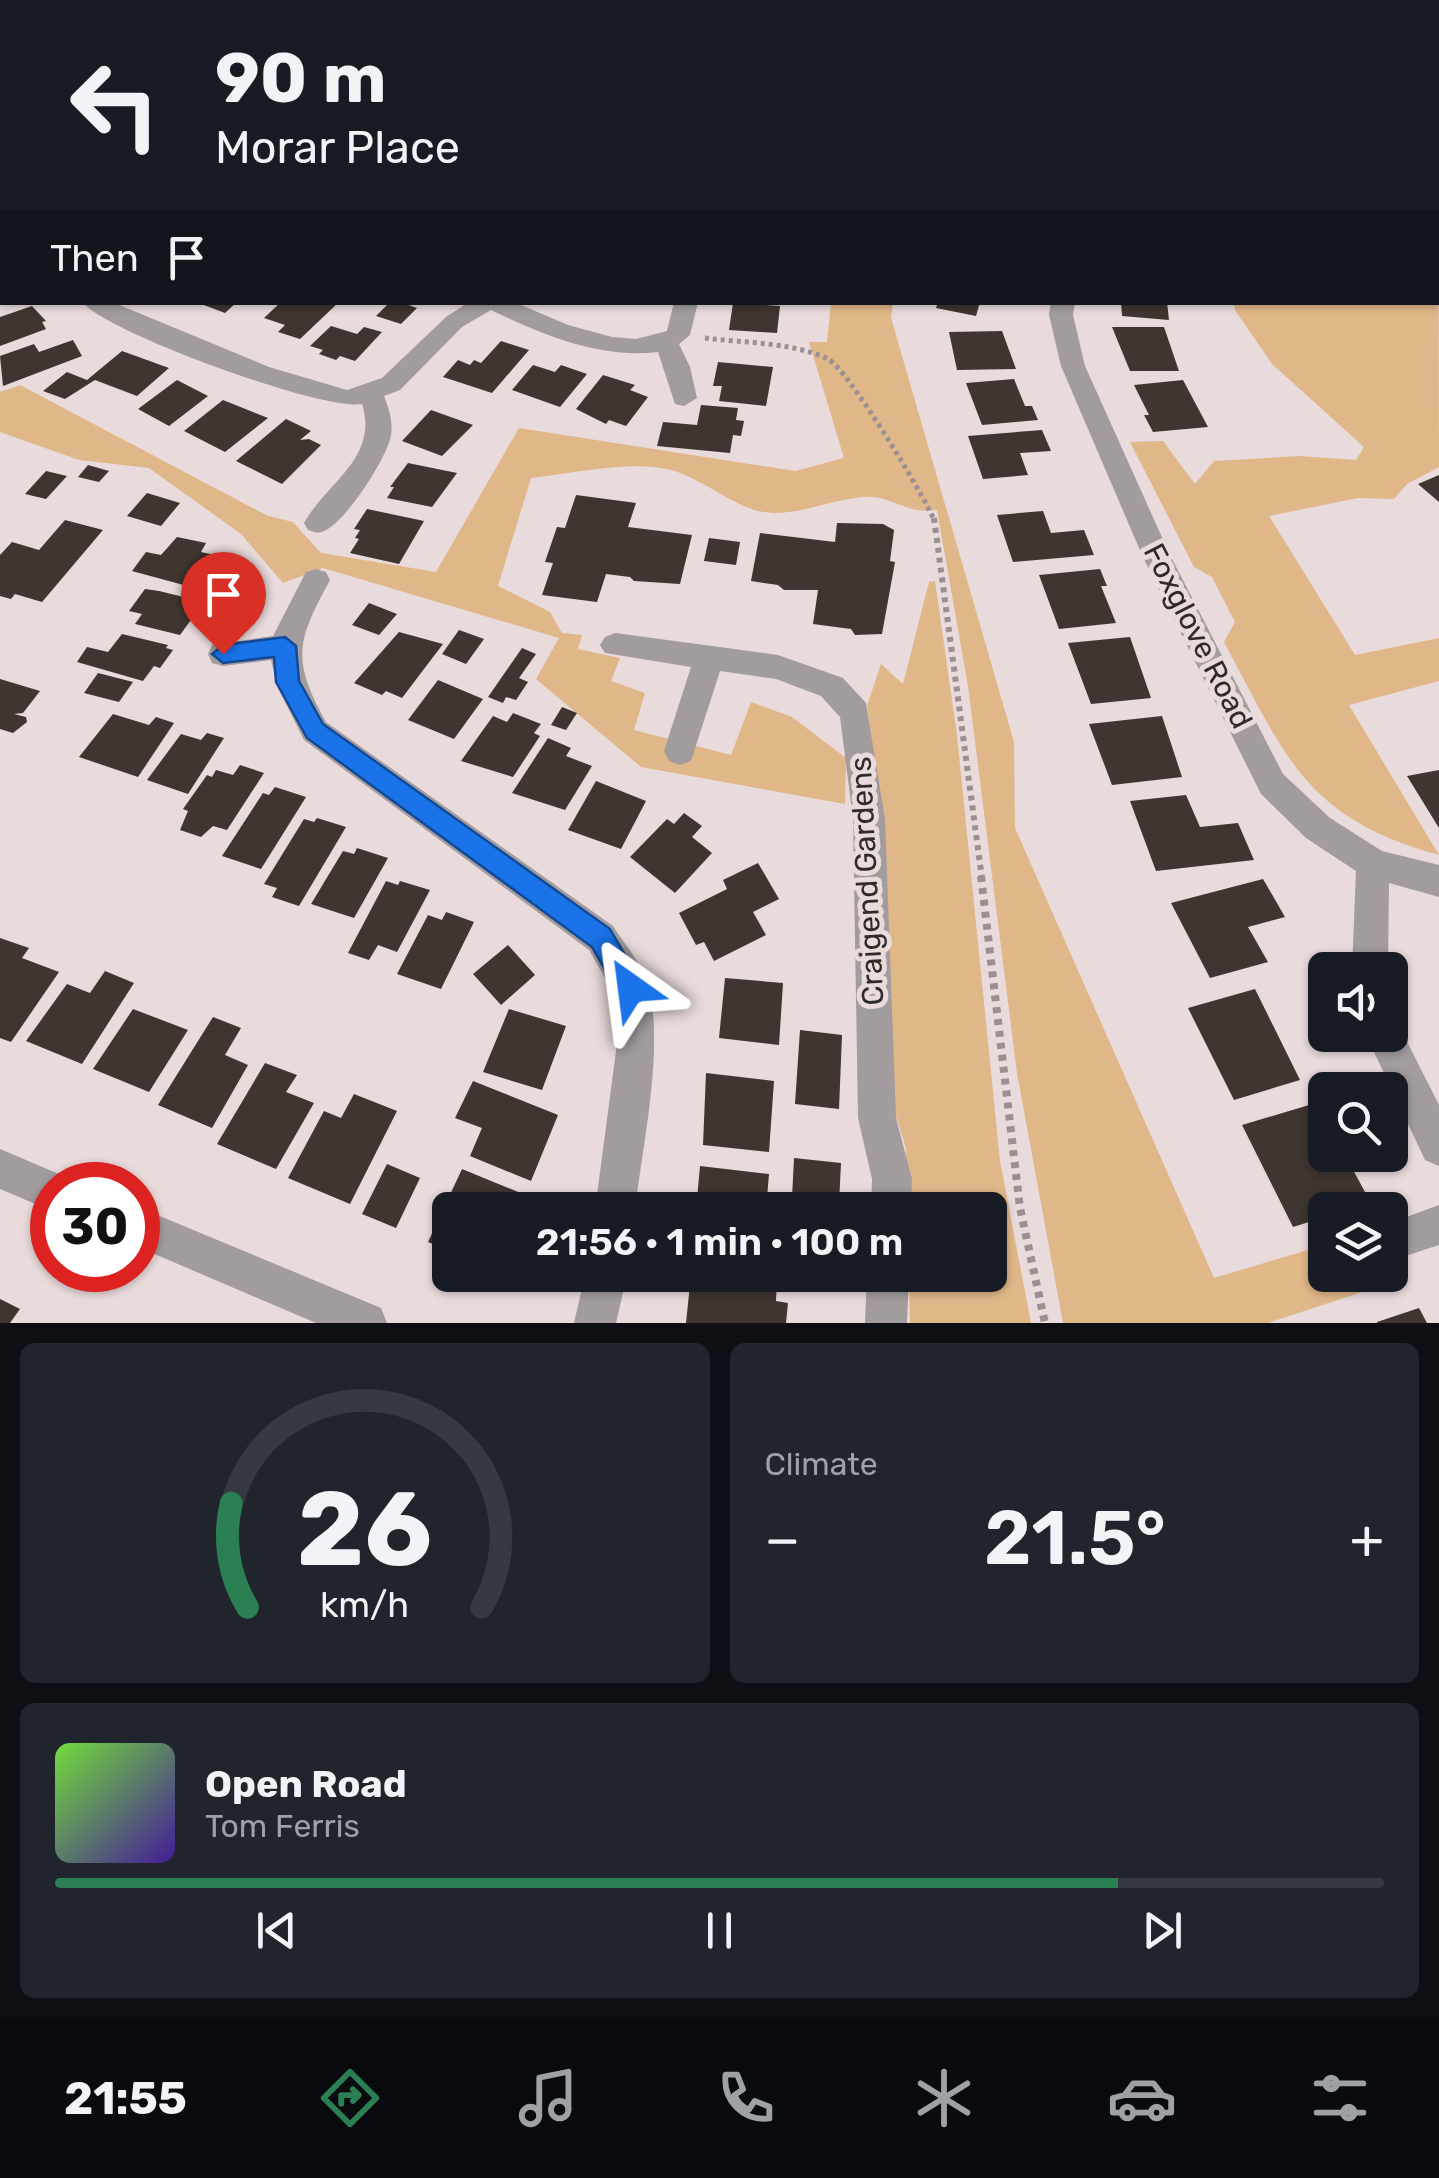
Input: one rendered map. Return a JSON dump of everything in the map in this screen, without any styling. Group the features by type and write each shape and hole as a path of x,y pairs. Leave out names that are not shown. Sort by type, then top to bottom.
{"street":[{"path":"99,305 130,322 323,394 346,398 371,394 391,384 454,322 485,305"},
{"path":"498,305 556,330 590,339 629,346 672,338"},
{"path":"684,398 672,338 685,305"},
{"name":"Foxglove Road","path":"1063,305 1061,315 1080,384 1156,555 1272,784 1318,828 1374,864 1439,880"},
{"path":"318,523 371,456 378,440 380,424 371,394"},
{"path":"316,580 293,616 285,646 288,682 315,731 601,938 631,988 635,1051 617,1192"},
{"name":"Craigend Gardens","path":"615,644 778,667 832,687 855,712 868,820 877,1118 892,1192"},
{"path":"223,654 285,646"},
{"path":"680,752 709,658"},
{"path":"1370,952 1374,864"},
{"path":"1392,1052 1439,1146"},
{"path":"0,1168 30,1181"},
{"path":"1408,1237 1439,1226"},
{"path":"160,1237 366,1323"},
{"path":"595,1323 602,1292"},
{"path":"886,1323 887,1292"}],"path":[{"path":"672,338 780,347 831,360 896,450 934,518 962,708 1020,1208 1045,1323"}],"shaded area":[{"path":"831,305 893,305 891,318 1014,742 1015,828 1214,1278 1308,1250 1308,1292 1363,1292 1268,1323 1063,1323 1017,1073 968,686 937,510 916,510 864,497 771,513 735,502 687,476 661,468 614,467 531,478 498,586 550,612 562,633 582,635 578,649 620,658 611,681 645,693 634,730 731,755 751,702 792,717 846,758 845,804 641,767 536,679 559,638 323,568 283,583 241,534 149,468 79,460 0,432 0,392 20,385 268,516 293,522 321,553 436,572 519,428 795,471 844,458 809,342 827,342"},
{"path":"1234,305 1439,305 1439,467 1407,484 1394,499 1358,498 1269,516 1355,655 1439,638 1439,681 1349,705 1439,855 1357,822 1328,801 1283,749 1224,642 1235,622 1212,577 1194,567 1130,442 1163,441 1195,484 1214,461 1300,456 1356,460 1364,447 1272,364"},
{"path":"935,581 957,735 1006,1192 907,1192 906,1148 894,1110 877,777 867,706 881,664 903,684 929,582"},
{"path":"1007,1198 1031,1323 910,1323 909,1292 1007,1292"}],"building":[{"path":"204,305 234,305 225,313"},
{"path":"278,305 336,305 300,339 278,332 285,325 264,318"},
{"path":"387,305 417,308 401,324 376,316"},
{"path":"733,305 780,306 777,333 729,330"},
{"path":"937,305 979,305 976,316 936,308"},
{"path":"1121,305 1167,305 1169,320 1122,316"},
{"path":"32,306 46,321 42,322 46,329 0,346 0,317"},
{"path":"331,326 357,334 364,327 382,332 355,361 340,356 336,360 310,346"},
{"path":"1112,327 1164,327 1179,371 1130,371"},
{"path":"1002,331 1016,369 957,370 949,332"},
{"path":"73,340 82,356 3,386 0,356 34,344 39,352"},
{"path":"501,341 529,350 492,393 443,377 458,360 470,365 474,360 481,363"},
{"path":"122,351 169,368 137,396 95,380 65,399 43,391 67,372 87,380"},
{"path":"718,362 773,367 766,406 719,401 722,386 713,386"},
{"path":"533,365 555,372 561,365 587,374 560,407 512,390"},
{"path":"603,375 635,385 630,390 648,397 626,426 609,420 606,424 576,409"},
{"path":"1014,379 1025,406 1032,406 1038,420 982,425 966,383"},
{"path":"177,380 208,396 169,426 138,409"},
{"path":"1183,380 1208,427 1153,432 1134,385"},
{"path":"223,400 268,418 225,452 184,431"},
{"path":"701,405 738,408 736,420 744,421 741,436 733,435 730,453 657,446 663,422 697,425"},
{"path":"431,410 473,425 442,456 402,441"},
{"path":"286,419 311,431 300,440 309,439 321,445 282,484 236,461"},
{"path":"1042,430 1051,451 1020,453 1028,475 983,479 968,436"},
{"path":"408,463 457,473 432,507 387,498 394,487 390,487"},
{"path":"88,465 109,471 99,482 78,477"},
{"path":"46,471 67,476 46,499 25,494"},
{"path":"1439,475 1439,502 1418,484"},
{"path":"147,493 180,503 161,526 127,516"},
{"path":"576,495 636,503 628,527 692,535 680,584 634,581 606,574 597,602 542,595 553,563 545,562 557,527 565,528"},
{"path":"367,509 424,521 399,564 350,553 359,539 355,538 360,530 354,529"},
{"path":"1043,511 1051,533 1084,530 1094,555 1013,562 997,515"},
{"path":"65,520 103,530 42,602 15,594 11,599 0,596 0,555 12,542 39,550"},
{"path":"837,523 883,524 894,530 890,561 895,562 882,634 855,635 851,629 813,624 818,590 784,590 778,585 751,581 760,533 835,542"},
{"path":"177,537 206,543 201,552 237,560 213,593 132,571 146,552 161,555"},
{"path":"709,538 740,542 736,565 704,561"},
{"path":"1100,569 1107,586 1101,586 1116,623 1059,629 1039,575"},
{"path":"145,589 204,602 180,635 135,624 142,614 129,611"},
{"path":"369,603 397,614 379,635 352,625"},
{"path":"459,630 484,639 466,664 442,654"},
{"path":"399,632 443,644 402,698 386,691 382,695 354,683"},
{"path":"122,634 168,645 166,648 173,650 160,668 154,666 143,681 77,662 87,647 108,652"},
{"path":"1130,637 1151,698 1091,704 1068,643"},
{"path":"522,648 536,654 519,678 528,682 516,700 506,697 503,703 488,697"},
{"path":"98,673 133,682 119,702 84,693"},
{"path":"0,679 40,691 23,713 14,714 26,717 27,722 13,733 0,729"},
{"path":"438,680 483,699 454,739 408,720"},
{"path":"562,707 577,713 566,730 551,725"},
{"path":"513,713 541,724 534,733 540,736 513,777 461,761 493,716 507,722"},
{"path":"113,714 149,725 156,717 174,723 138,777 79,757"},
{"path":"1162,716 1182,777 1112,785 1089,724"},
{"path":"207,733 224,738 188,794 147,780 181,734 201,740"},
{"path":"548,738 571,748 566,756 592,766 565,810 512,793"},
{"path":"240,765 264,773 227,830 213,826 201,837 180,830 188,811 183,809 207,775 212,777 216,770 233,775"},
{"path":"1439,770 1439,828 1407,776"},
{"path":"596,781 646,801 621,849 568,830"},
{"path":"275,787 306,797 261,869 222,856 263,793 269,795"},
{"path":"1186,795 1200,827 1238,823 1254,860 1156,871 1130,801"},
{"path":"684,813 702,826 692,837 712,853 675,893 630,857 667,819 674,824"},
{"path":"317,818 346,827 299,906 272,897 277,888 264,884 304,819 314,822"},
{"path":"357,848 388,858 354,918 311,904 343,851 354,854"},
{"path":"758,863 779,899 753,912 766,935 714,961 704,942 696,945 679,913 727,889 723,880"},
{"path":"1263,879 1285,917 1248,927 1268,962 1210,978 1171,903"},
{"path":"386,881 430,890 397,952 378,945 369,960 348,953"},
{"path":"446,912 474,922 441,989 397,974 428,915 442,920"},
{"path":"0,938 29,948 22,958 59,972 11,1042 0,1038"},
{"path":"508,945 535,975 501,1005 473,974"},
{"path":"105,971 134,983 82,1064 26,1041 67,984 90,993"},
{"path":"725,978 783,983 779,1045 719,1038"},
{"path":"1255,989 1300,1080 1234,1100 1188,1008"},
{"path":"133,1009 188,1030 149,1092 93,1069"},
{"path":"509,1009 566,1026 542,1090 483,1072"},
{"path":"213,1017 241,1028 225,1055 248,1065 212,1128 158,1105"},
{"path":"800,1030 842,1035 839,1109 795,1104"},
{"path":"265,1063 297,1075 286,1092 314,1103 276,1169 217,1144"},
{"path":"706,1073 774,1081 769,1152 703,1145"},
{"path":"473,1081 558,1115 531,1181 470,1156 482,1128 455,1118"},
{"path":"354,1094 397,1111 350,1204 288,1178 324,1111 341,1118"},
{"path":"1308,1105 1308,1172 1354,1172 1365,1192 1308,1192 1308,1222 1293,1227 1242,1125"},
{"path":"794,1158 841,1163 840,1192 792,1192"},
{"path":"387,1164 420,1178 396,1228 362,1214"},
{"path":"700,1166 769,1174 768,1192 698,1192"},
{"path":"462,1169 518,1192 451,1192"},
{"path":"689,1292 776,1292 776,1301 788,1303 786,1323 686,1323"},
{"path":"0,1299 20,1309 10,1323 0,1323"},
{"path":"1419,1308 1427,1323 1377,1323 1377,1322"}],"route":[{"path":"223,654 285,646 288,682 315,731 601,938 631,988"}]}
